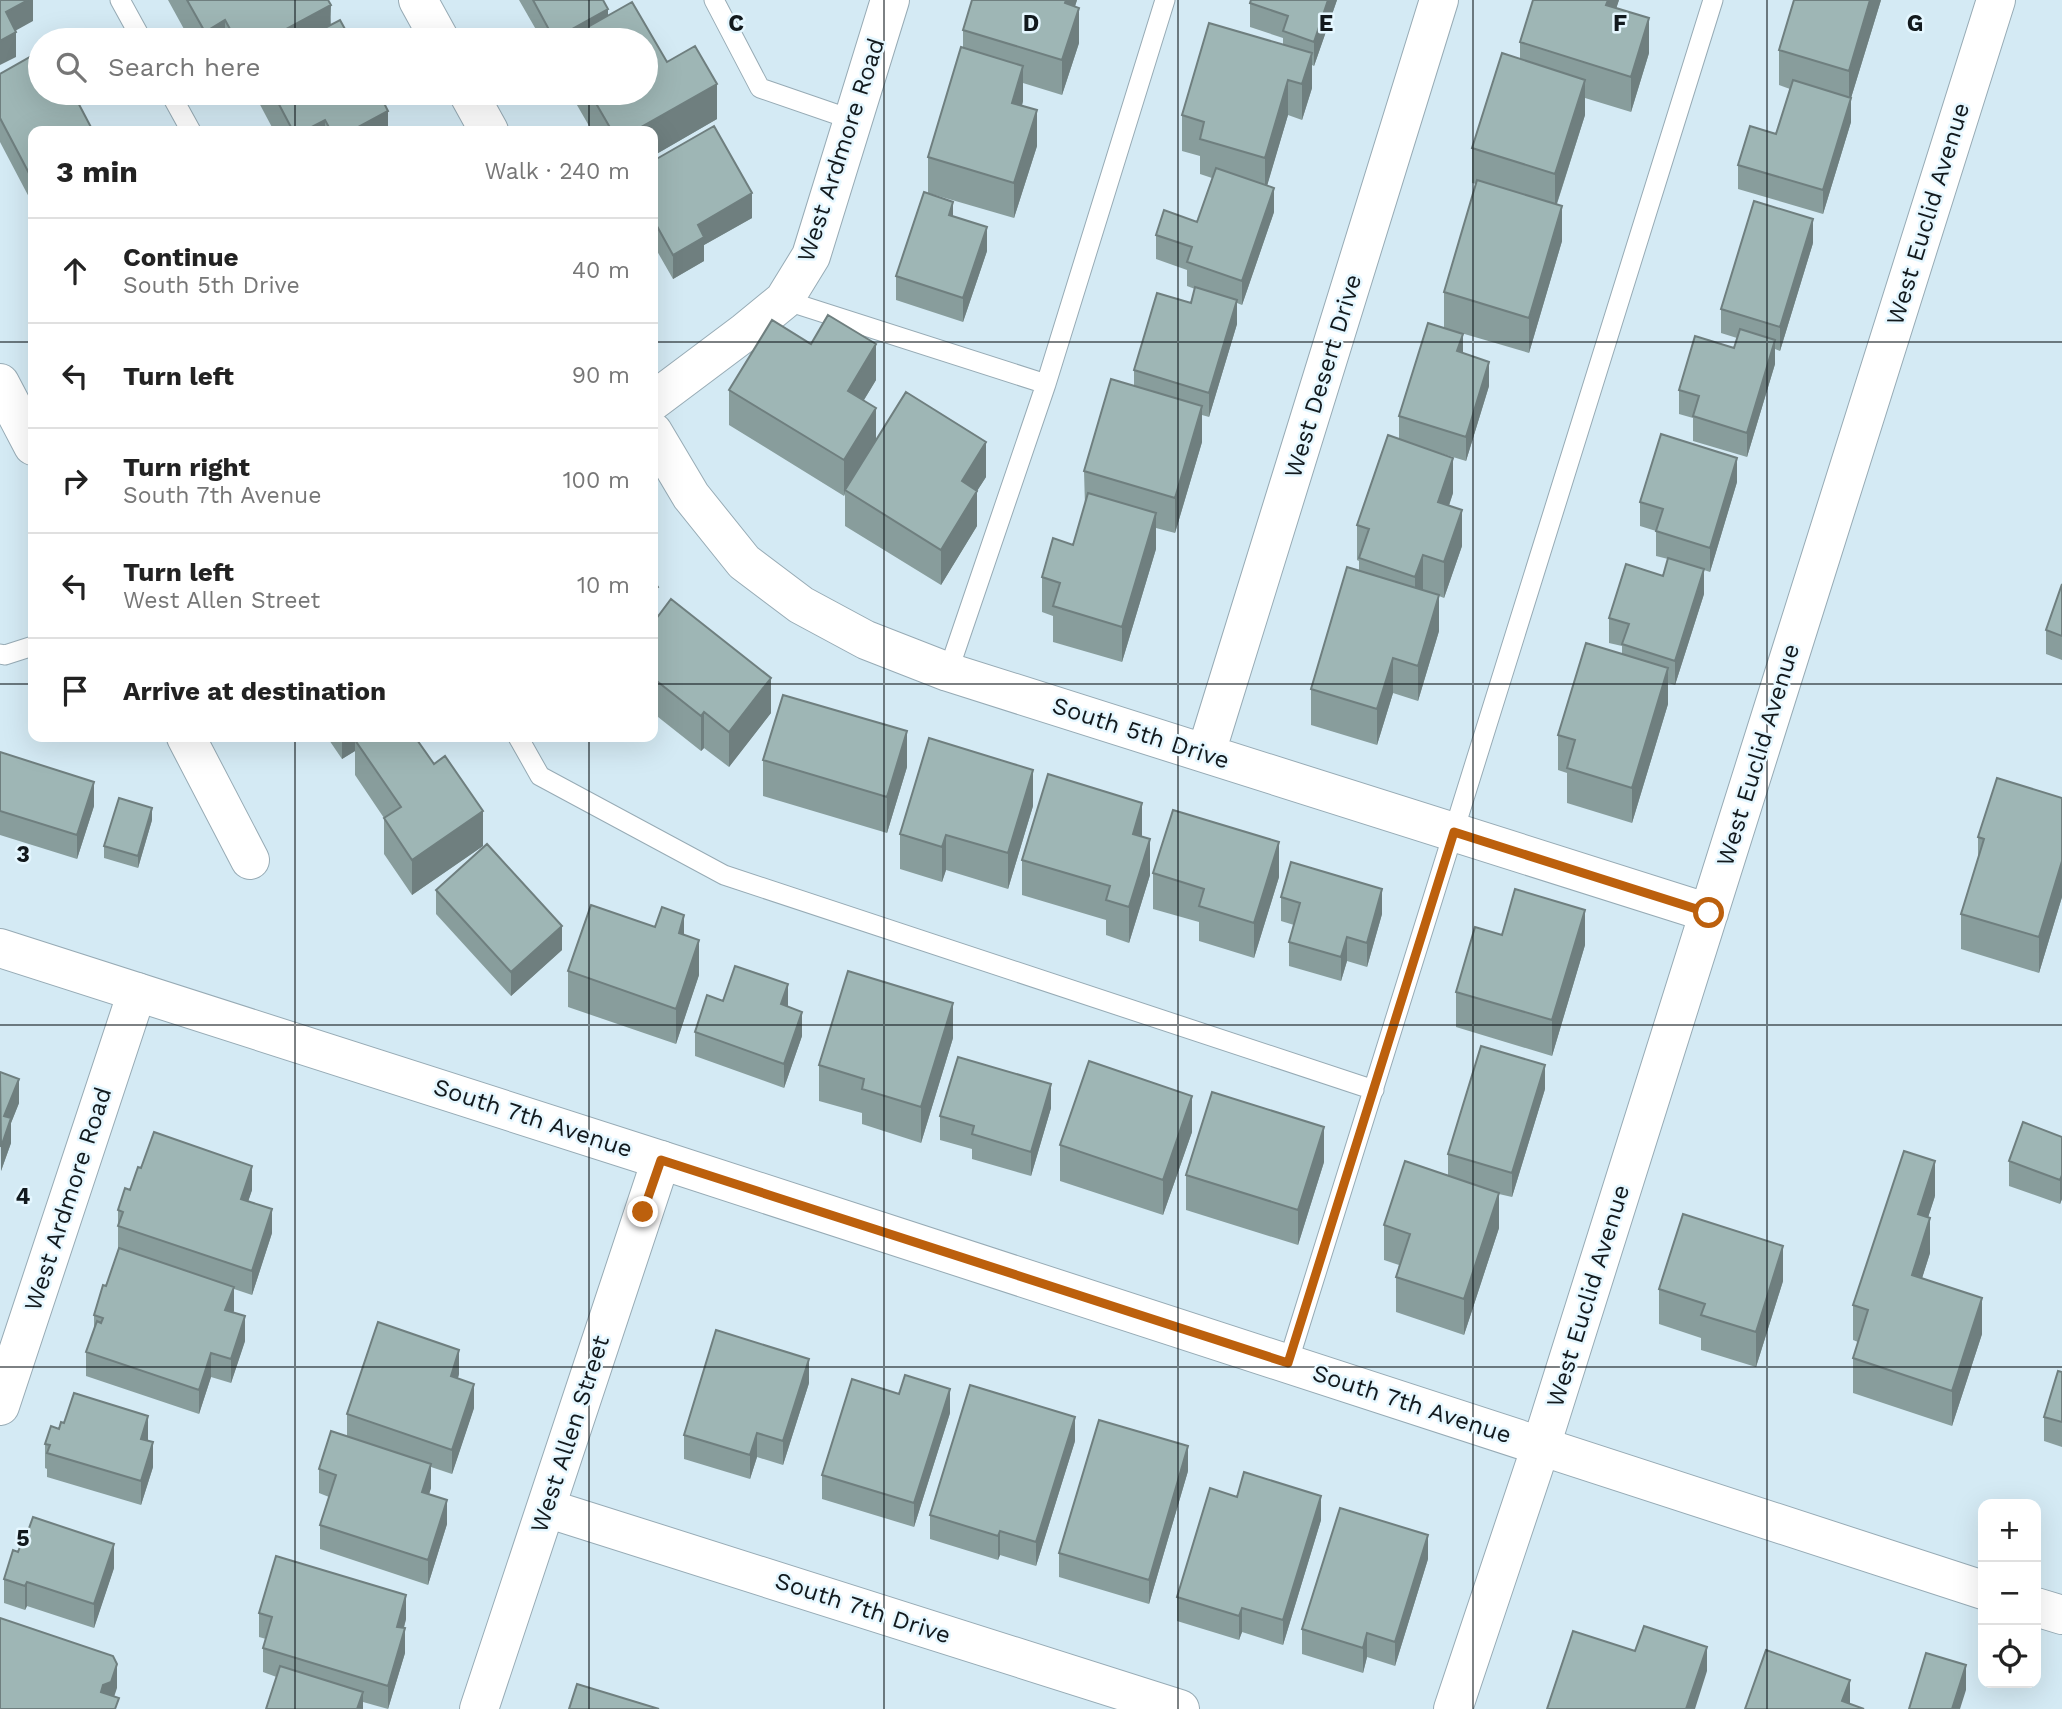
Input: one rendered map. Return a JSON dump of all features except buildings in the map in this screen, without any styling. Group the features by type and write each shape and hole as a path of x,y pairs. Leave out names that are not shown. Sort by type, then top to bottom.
{"street":[{"path":"418,0 433,28"},
{"name":"West Ardmore Road","path":"658,397 784,300 811,256 890,0"},
{"name":"West Desert Drive","path":"1206,753 1439,0"},
{"name":"West Euclid Avenue","path":"1453,1709 1541,1446 1996,0"},
{"path":"475,105 486,126"},
{"path":"0,383 28,436"},
{"name":"South 5th Drive","path":"658,440 691,496 744,562 801,605 866,640 948,671 1709,913"},
{"path":"189,742 250,860"},
{"name":"South 7th Avenue","path":"0,948 1978,1588"},
{"name":"West Ardmore Road","path":"0,1406 137,992"},
{"name":"West Allen Street","path":"479,1709 661,1160"},
{"name":"South 7th Drive","path":"547,1508 1180,1709"},
{"path":"2041,1609 2062,1615"}],"lane":[{"path":"120,0 135,28"},
{"path":"714,0 760,88 853,120"},
{"path":"948,671 1046,384 1165,0"},
{"path":"1288,1363 1713,0"},
{"path":"177,105 188,126"},
{"path":"784,300 1046,384"},
{"path":"0,653 5,655 28,648"},
{"path":"521,742 540,776 724,875 1374,1090"}],"route":[{"path":"643,1212 661,1160 1288,1363 1454,832 1709,913"}]}
